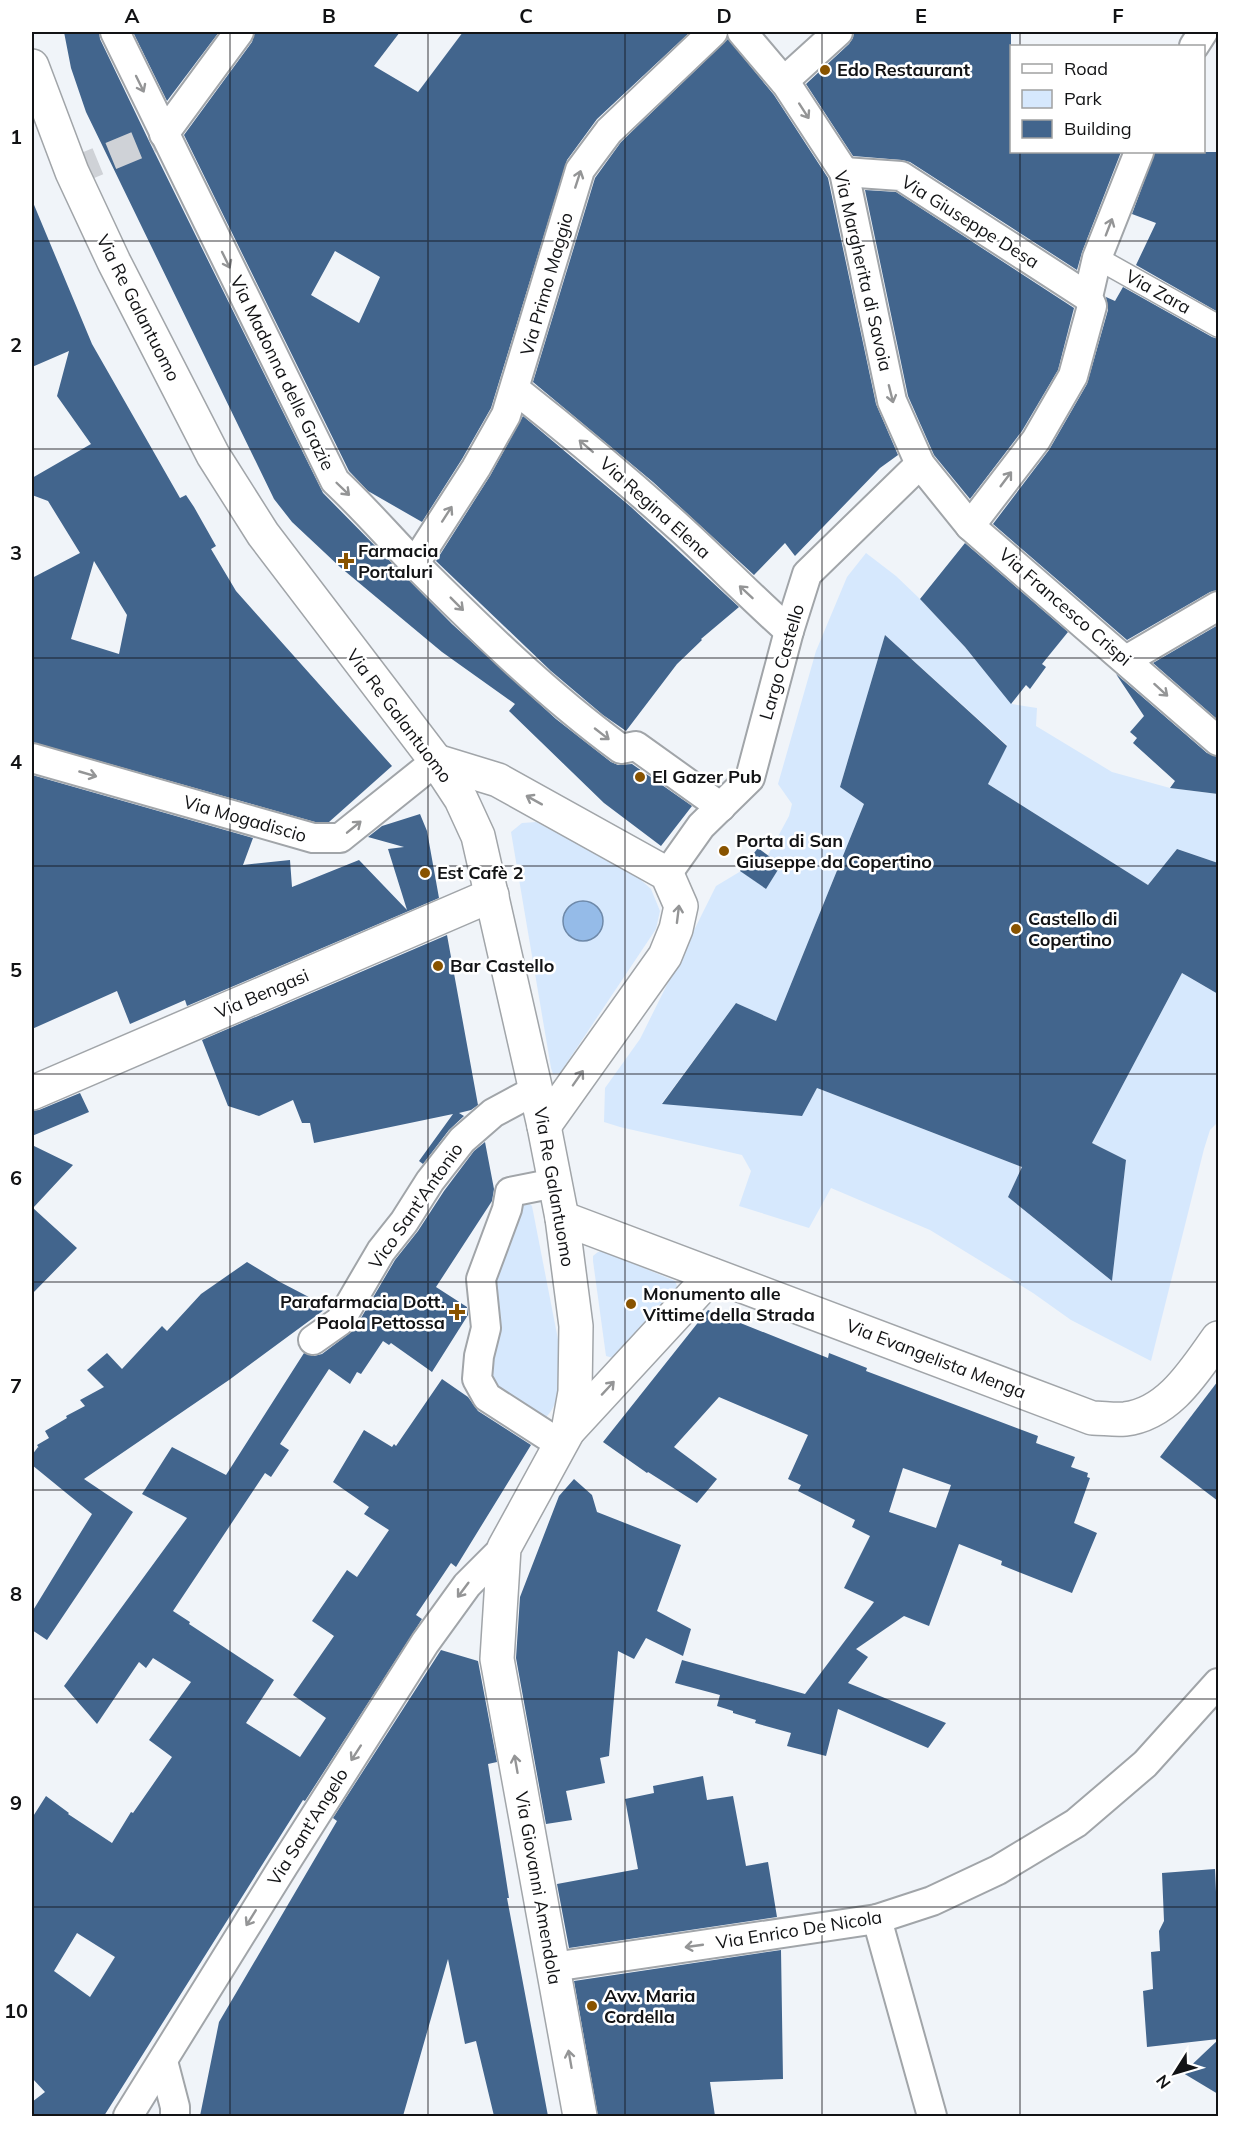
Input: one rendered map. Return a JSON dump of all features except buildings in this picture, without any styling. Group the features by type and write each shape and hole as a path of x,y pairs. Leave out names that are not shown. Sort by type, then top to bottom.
{"street":[{"name":"Via Madonna delle Grazie","path":"115,32 335,481 542,687 621,749 636,746 721,807"},
{"path":"164,134 239,32"},
{"name":"Via Primo Maggio","path":"415,563 476,468 506,415 516,390 580,170 609,130 713,32"},
{"name":"Via Margherita di Savoia","path":"742,32 784,81 844,172 892,400 920,464"},
{"path":"784,81 838,32"},
{"path":"1195,45 1203,32"},
{"name":"Via Re Galantuomo","path":"33,76 72,172 114,262 213,455 263,534 436,761 460,799 478,836 544,1126 562,1218 576,1326 576,1392 564,1437"},
{"path":"970,526 1036,440 1073,376 1092,306 1088,297 1097,258 1139,153"},
{"name":"Via Giuseppe Desa","path":"844,172 901,176 1088,297"},
{"name":"Via Zara","path":"1097,258 1218,326"},
{"name":"Via Regina Elena","path":"516,390 576,437 657,508 789,631"},
{"name":"Via Francesco Crispi","path":"920,464 970,526 1218,741"},
{"name":"Largo Castello","path":"667,874 701,826 750,778 789,631 807,574 920,464"},
{"path":"1126,660 1218,606"},
{"name":"Via Mogadiscio","path":"32,758 313,838 340,838 436,761"},
{"path":"436,761 498,780 667,874 681,906 676,929 665,956 544,1126"},
{"path":"469,817 498,780"},
{"name":"Via Bengasi","path":"32,1093 492,895"},
{"name":"Vico Sant'Antonio","path":"313,1340 340,1321 381,1251 462,1140 493,1113 536,1090"},
{"path":"555,1183 510,1192 507,1209 481,1280 486,1328 479,1356 477,1379 487,1397 564,1437"},
{"name":"Via Evangelista Menga","path":"562,1218 1092,1418 1126,1419 1153,1409 1184,1386 1218,1338"},
{"path":"504,1548 564,1437 712,1275"},
{"name":"Via Giovanni Amendola","path":"504,1548 497,1659 580,2116"},
{"name":"Via Sant'Angelo","path":"128,2116 425,1643 467,1585 504,1548"},
{"name":"Via Enrico De Nicola","path":"553,1967 877,1919 932,1901 998,1870 1076,1823 1145,1764 1218,1683"},
{"path":"877,1919 932,2116"},
{"path":"163,2061 175,2107 175,2116"}],"green space":[{"path":"866,553 896,576 920,599 965,647 1012,704 1037,708 1036,726 1112,772 1170,788 1218,794 1218,863 1177,849 1148,885 988,784 1007,745 885,635 840,787 864,804 776,1021 736,1003 662,1103 801,1116 817,1088 1022,1167 1008,1197 1112,1281 1126,1160 1092,1143 1182,973 1211,990 1218,983 1218,1122 1210,1130 1204,1149 1151,1361 1071,1320 1033,1293 930,1230 831,1188 809,1228 739,1206 751,1171 742,1155 604,1122 605,1088 640,1039 716,886 741,871 766,889 781,865 768,855 789,816 792,804 778,784 816,651 847,577"},
{"path":"536,822 633,873 651,889 660,911 656,929 560,1073 553,1074 511,832 522,823"},
{"path":"526,1201 532,1206 562,1360 557,1399 545,1418 494,1384 492,1374 495,1273 507,1217"},
{"path":"603,1251 675,1281 677,1286 675,1292 617,1359 606,1356 593,1261 593,1256"}],"water":[{"path":"583,901 591,902 597,907 602,913 602,929 597,935 591,940 583,941 575,940 569,935 564,929 563,921 564,913 569,907 575,902"}],"tunnel":[{"path":"72,172 164,134"}],"place":[{"name":"Edo Restaurant","path":"825,70"},
{"name":"Farmacia Portaluri","path":"346,561"},
{"name":"El Gazer Pub","path":"640,777"},
{"name":"Porta di San Giuseppe da Copertino","path":"724,851"},
{"name":"Est Cafè 2","path":"425,873"},
{"name":"Castello di Copertino","path":"1016,929"},
{"name":"Bar Castello","path":"438,966"},
{"name":"Monumento alle Vittime della Strada","path":"631,1304"},
{"name":"Parafarmacia Dott. Paola Pettossa","path":"457,1312"},
{"name":"Avv. Maria Cordella","path":"592,2006"}]}
